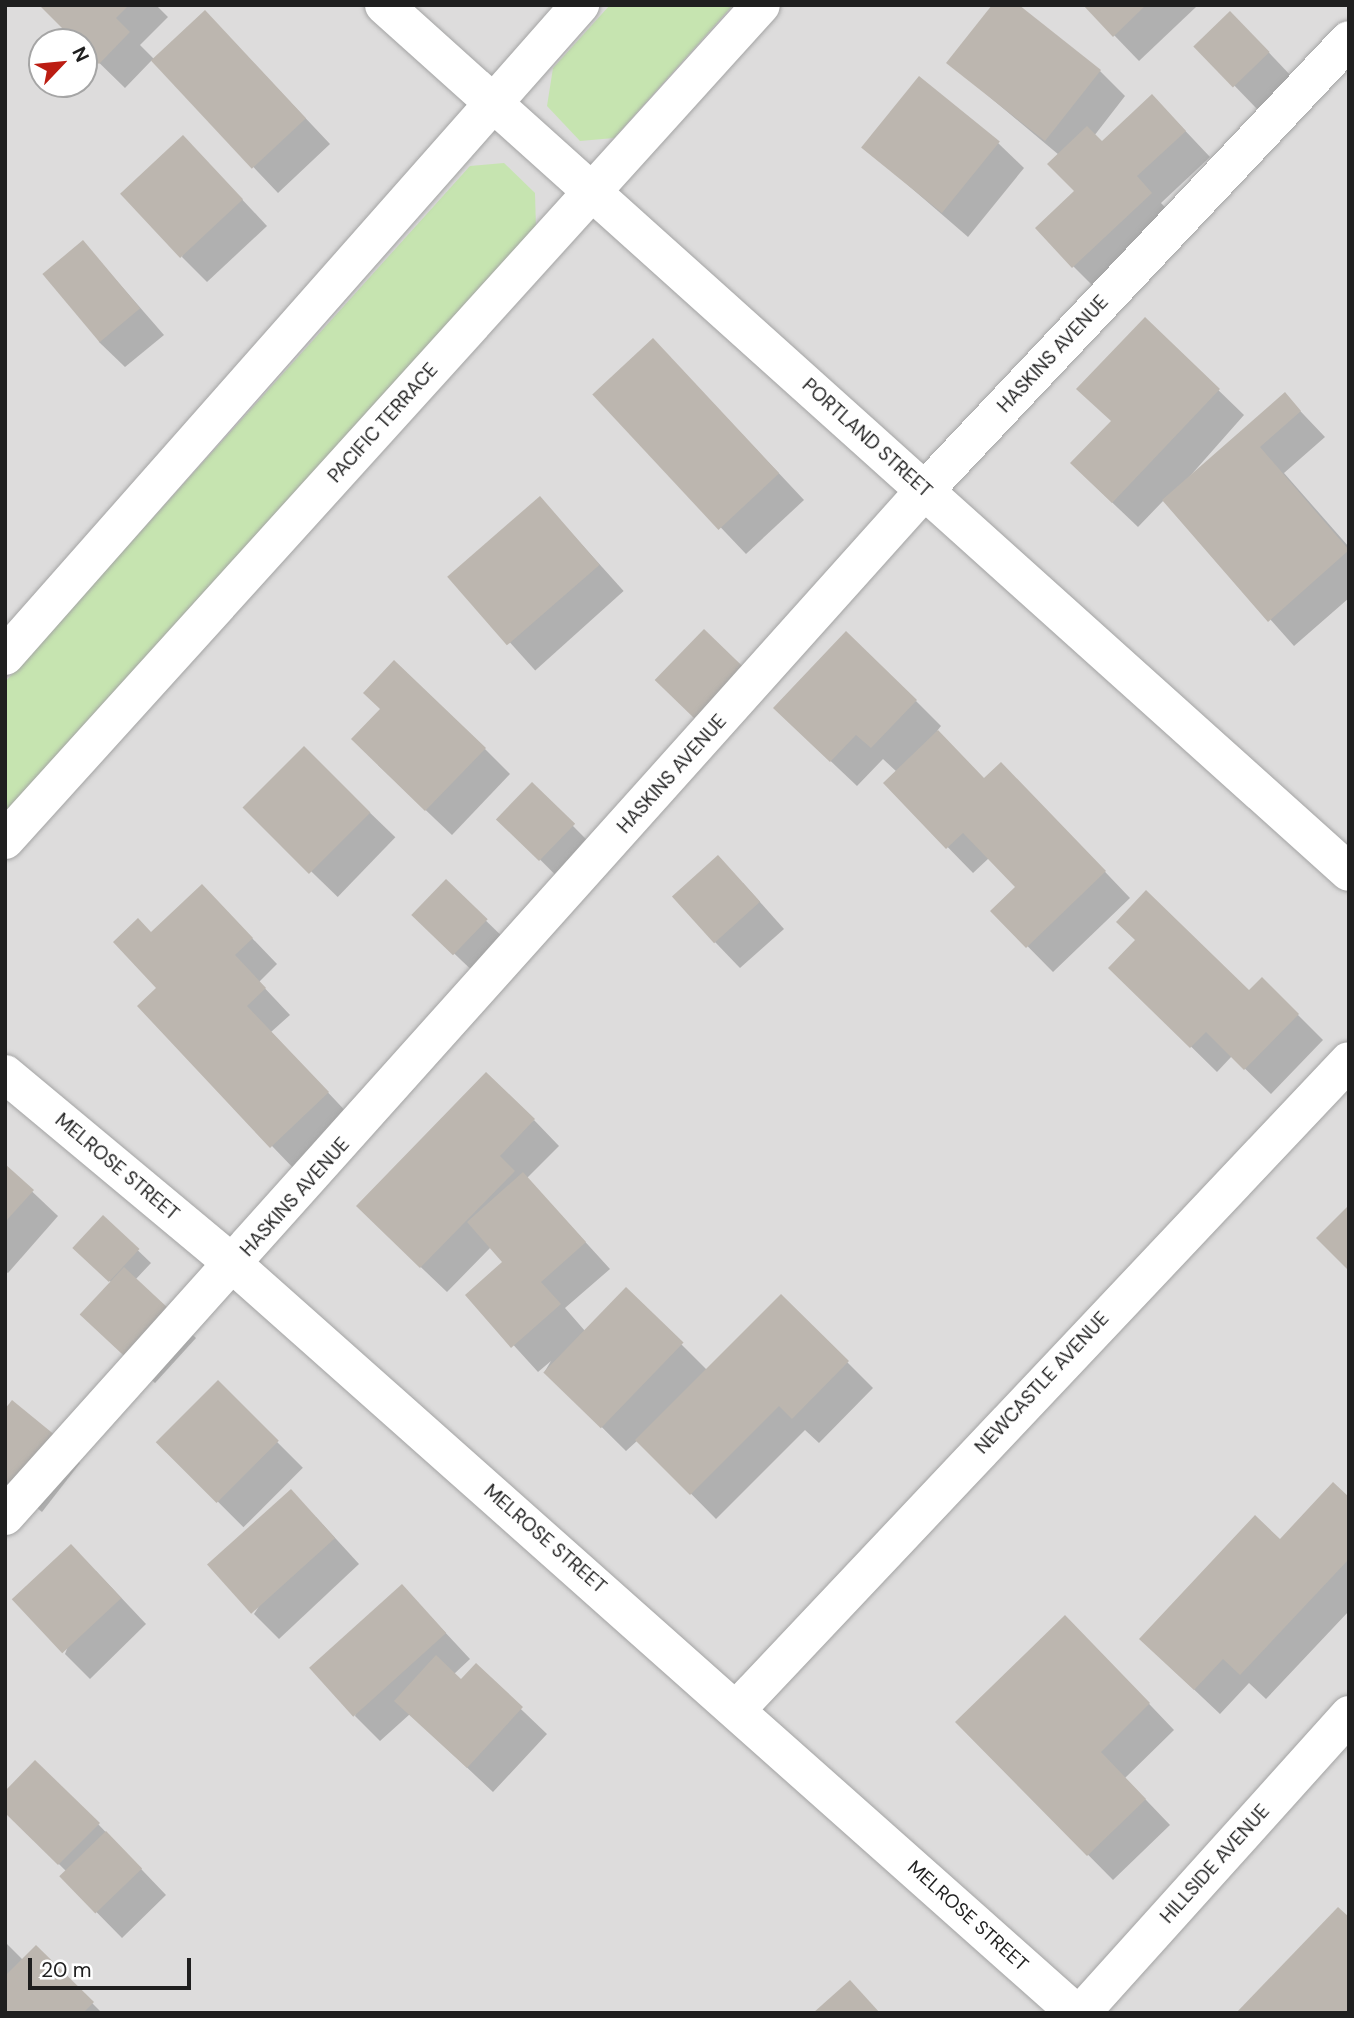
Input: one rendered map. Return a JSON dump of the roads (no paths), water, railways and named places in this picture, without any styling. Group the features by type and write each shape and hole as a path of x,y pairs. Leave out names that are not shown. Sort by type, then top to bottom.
{"street":[{"name":"PORTLAND STREET","path":"384,5 1349,872"},
{"path":"5,656 580,5"},
{"name":"PACIFIC TERRACE","path":"5,840 761,5"},
{"name":"HASKINS AVENUE","path":"5,1516 234,1265 925,490 1349,40"},
{"name":"NEWCASTLE AVENUE","path":"737,1709 1349,1060"},
{"name":"MELROSE STREET","path":"5,1074 234,1265 1079,2013"},
{"name":"HILLSIDE AVENUE","path":"1079,2013 1349,1715"}]}
